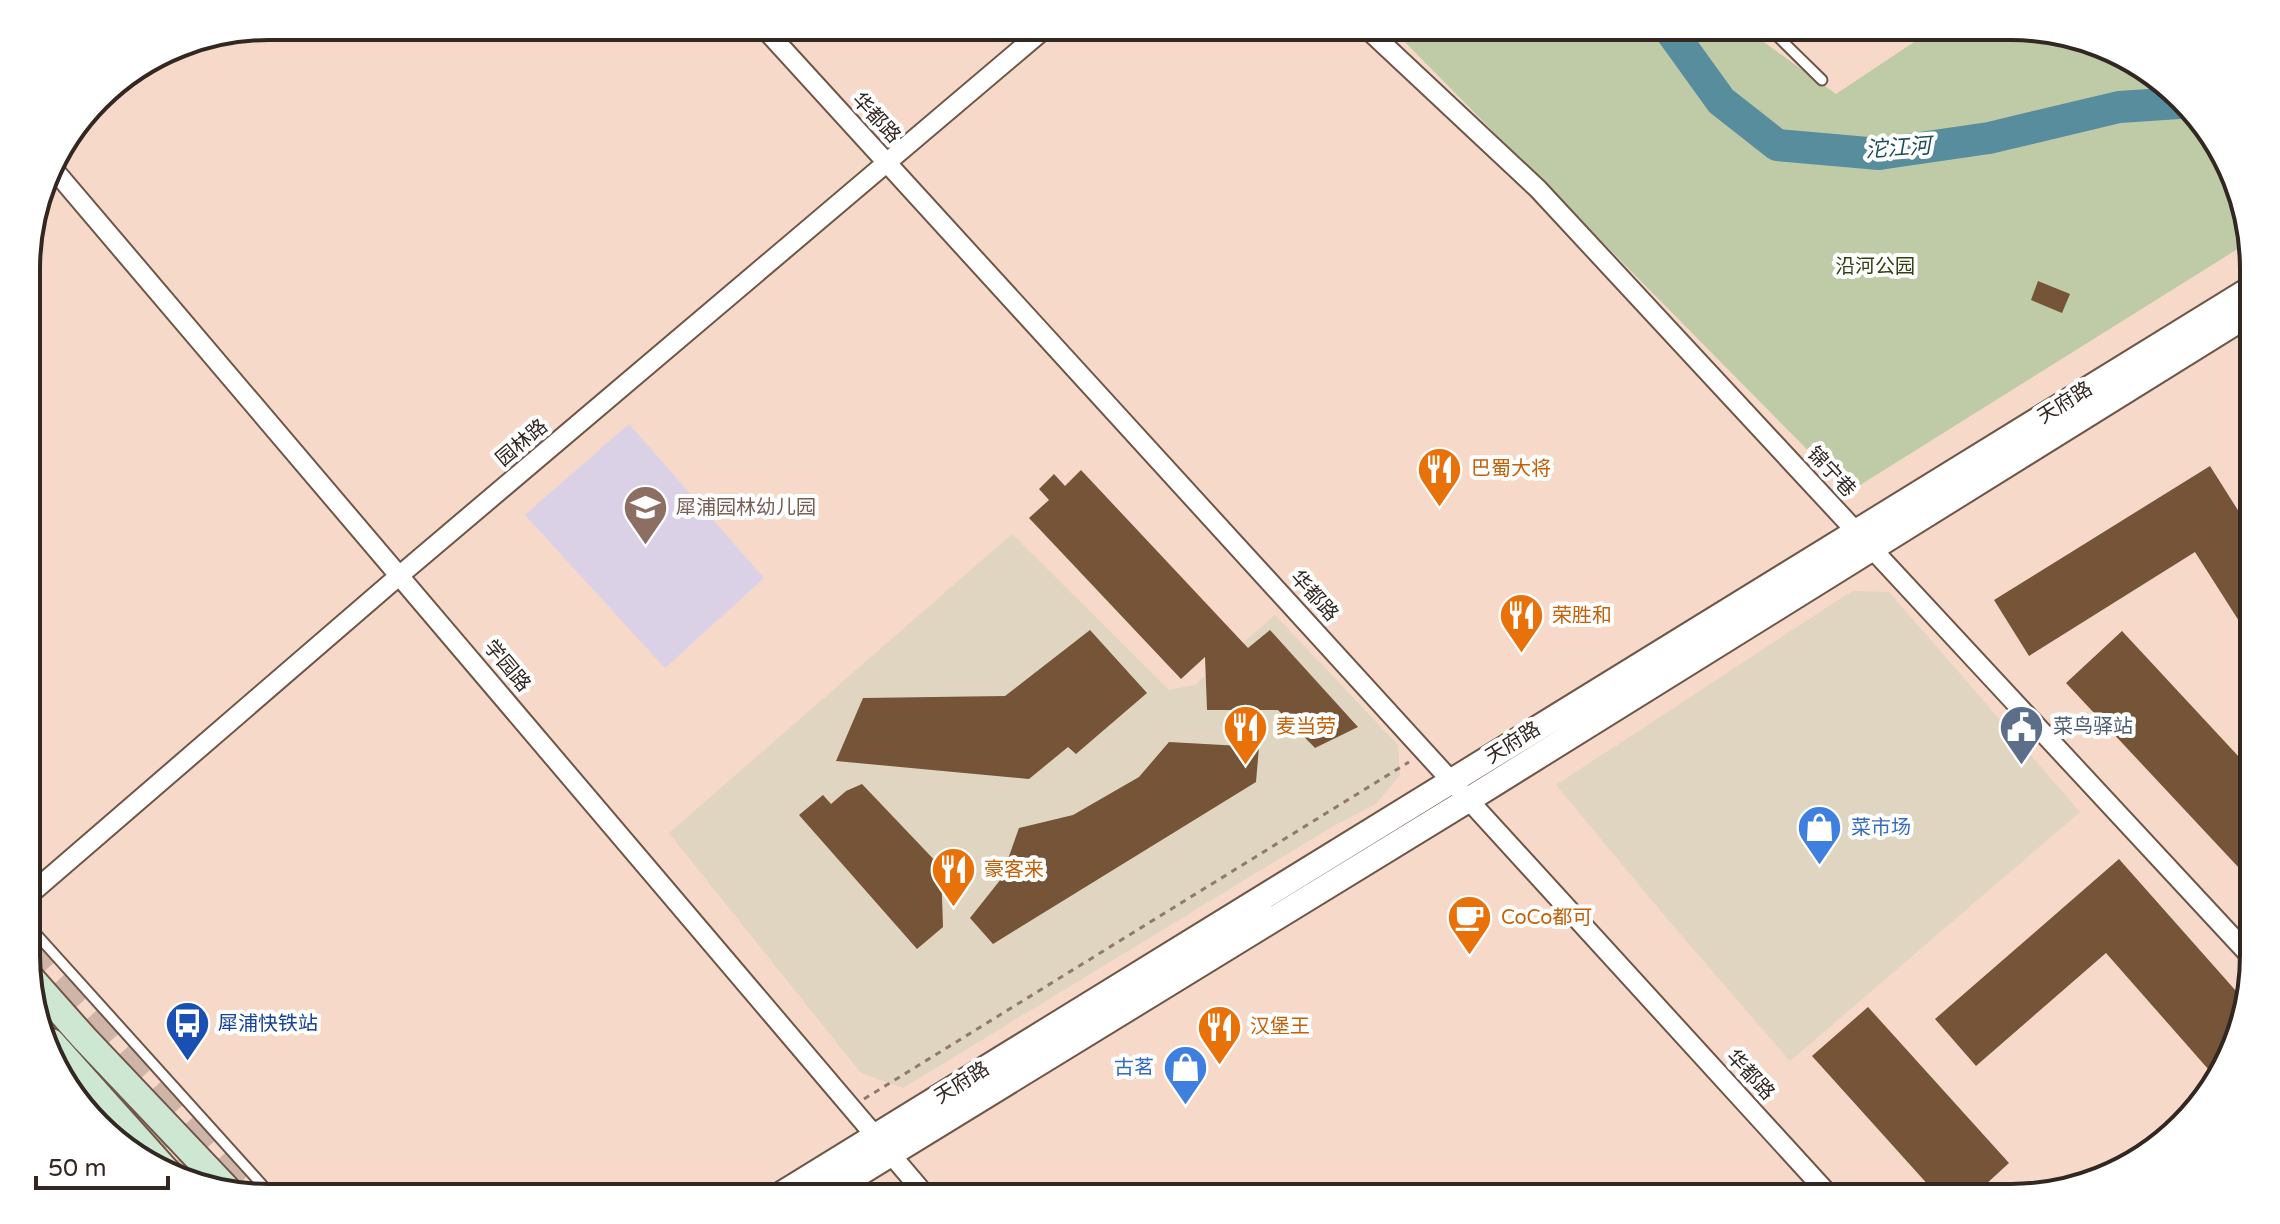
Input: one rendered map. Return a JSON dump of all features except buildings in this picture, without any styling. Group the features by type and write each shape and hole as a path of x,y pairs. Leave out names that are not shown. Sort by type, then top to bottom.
{"main road":[{"path":"44,992 216,1177"},
{"path":"64,1057 145,1147"}],"street":[{"name":"华都路","path":"775,40 1819,1184"},
{"name":"园林路","path":"40,886 400,575 1031,40"},
{"name":"锦宁巷","path":"1379,40 1538,189 2240,945"},
{"name":"学园路","path":"60,176 916,1184"},
{"name":"天府路","path":"804,1184 883,1145 1468,800 2240,296"},
{"name":"天府路","path":"836,1184 883,1145 1452,781 2240,319"}],"lane":[{"path":"1781,40 1822,80"},
{"path":"40,938 261,1183"}],"path":[{"path":"852,1107 1426,751"}],"shaded area":[{"name":"犀浦园林幼儿园","path":"629,424 764,578 665,668 525,515"},
{"path":"1012,534 1169,690 1195,685 1275,615 1398,745 1400,775 1376,804 1335,825 903,1088 861,1073 669,833"},
{"name":"菜市场","path":"1852,591 1889,592 2080,812 1790,1061 1556,785"}],"green space":[{"name":"沿河公园","path":"1403,40 1761,40 1836,94 1917,40 2041,42 2099,57 2138,79 2183,118 2209,154 2223,181 2239,248 1849,492"}],"waterway":[{"name":"沱江河","path":"1677,40 1721,101 1777,145 1879,154 1989,138 2119,107 2169,104"}],"tunnel":[{"path":"40,956 245,1182"},
{"path":"114,1088 187,1169"}],"place":[{"name":"巴蜀大将","path":"1440,508"},
{"name":"犀浦园林幼儿园","path":"645,547"},
{"name":"荣胜和","path":"1521,655"},
{"name":"麦当劳","path":"1245,766"},
{"name":"菜鸟驿站","path":"2022,766"},
{"name":"菜市场","path":"1820,867"},
{"name":"豪客来","path":"953,909"},
{"name":"CoCo都可","path":"1470,957"},
{"name":"犀浦快铁站","path":"187,1063"},
{"name":"汉堡王","path":"1219,1066"},
{"name":"古茗","path":"1185,1107"}]}
